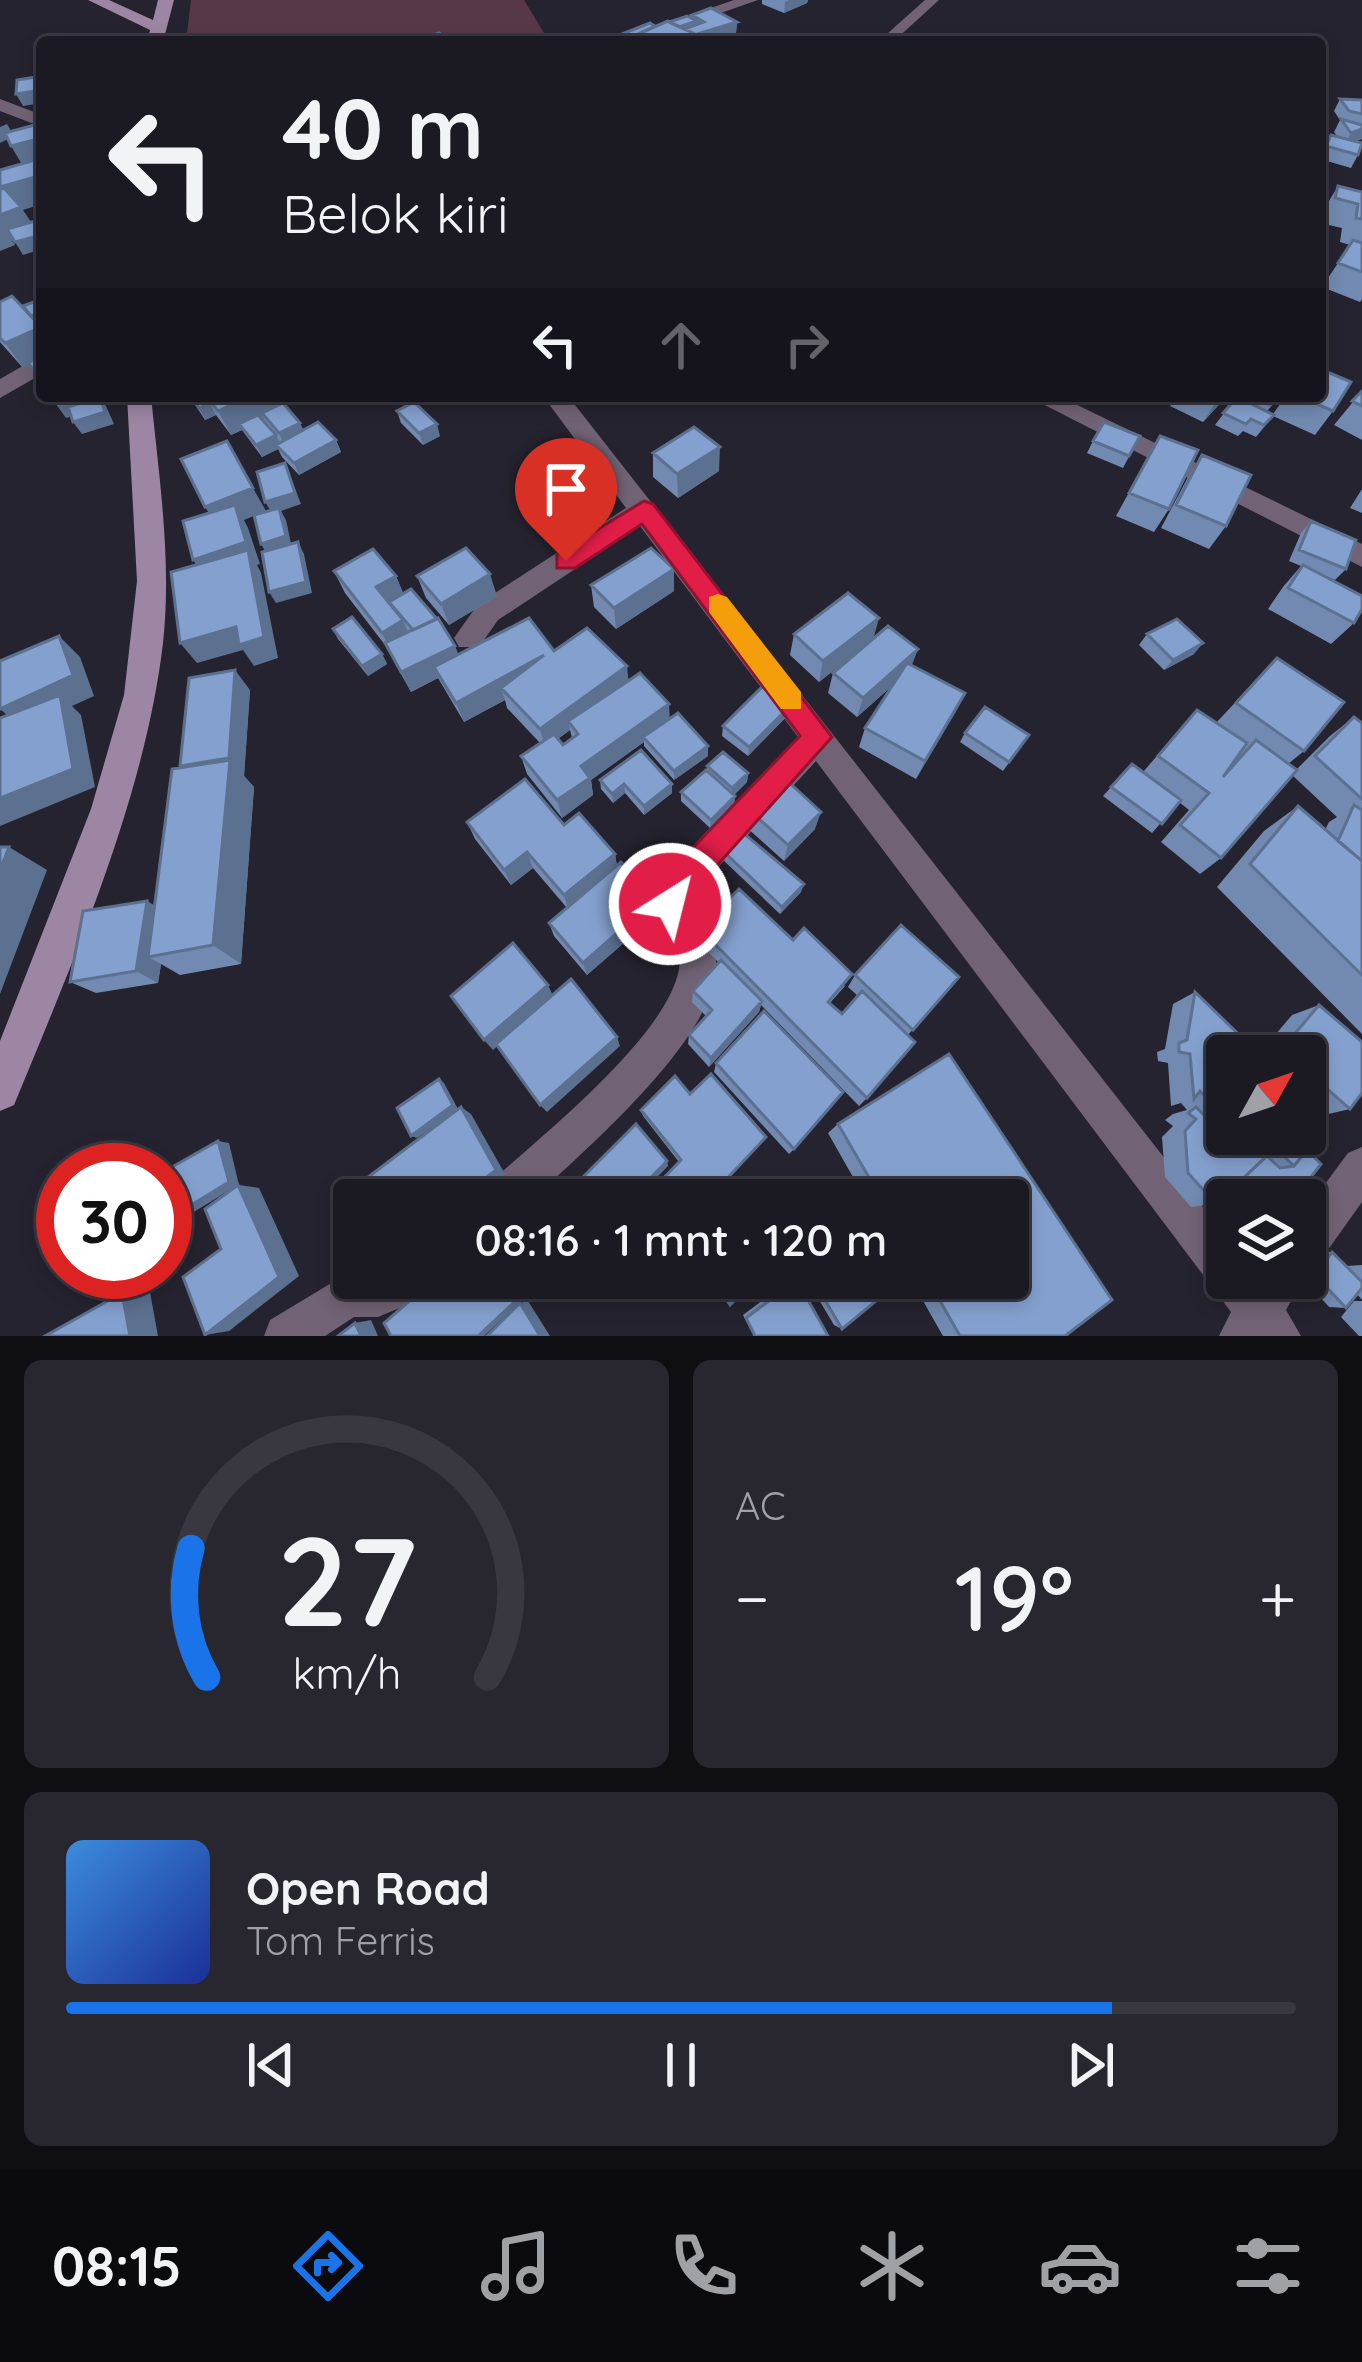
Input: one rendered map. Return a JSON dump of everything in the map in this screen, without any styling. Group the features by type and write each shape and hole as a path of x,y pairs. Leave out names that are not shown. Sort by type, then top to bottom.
{"main road":[{"path":"96,0 157,35 166,0"},
{"path":"0,1091 101,818 142,688 151,563 139,402"}],"street":[{"path":"639,36 750,0"},
{"path":"0,103 19,92"},
{"path":"0,103 36,119"},
{"path":"0,390 36,368"},
{"path":"560,402 1253,1302"},
{"path":"1051,402 1362,556"},
{"path":"469,638 488,612 644,510"},
{"path":"523,1179 672,1032 698,970 693,935 670,904 670,894 818,737"},
{"path":"1326,1217 1362,1167"},
{"path":"286,1336 341,1299"}],"lane":[{"path":"892,36 934,0"}],"shaded area":[{"path":"191,0 524,0 544,33 526,36 187,36"}],"building":[{"path":"711,8 737,22 691,36 695,34 684,29 704,22 692,15"},
{"path":"687,16 697,21 679,27 669,22"},
{"path":"668,21 695,34 642,36 638,34"},
{"path":"650,23 655,26 638,36 622,34"},
{"path":"36,77 36,91 16,94 17,80"},
{"path":"1340,99 1362,100 1362,114 1349,111"},
{"path":"1341,119 1362,125 1362,129 1351,133"},
{"path":"36,125 36,140 11,146 5,133"},
{"path":"1331,135 1362,143 1358,155 1326,146"},
{"path":"36,160 36,177 0,187 0,170"},
{"path":"1338,186 1362,192 1362,219 1356,218 1358,204 1335,198"},
{"path":"4,188 21,207 0,215 0,190"},
{"path":"36,221 36,237 15,242 7,229"},
{"path":"1353,240 1362,243 1362,272 1338,263"},
{"path":"12,296 36,322 36,329 5,343 0,338 0,302"},
{"path":"36,301 36,314 31,316 23,306"},
{"path":"1326,372 1351,382 1333,411 1312,402 1326,402"},
{"path":"102,402 105,412 73,422 68,407"},
{"path":"211,402 237,402 218,411"},
{"path":"414,402 437,424 419,433 397,411"},
{"path":"1233,402 1247,402 1274,415 1264,425 1251,419 1246,424 1223,413"},
{"path":"283,403 300,423 279,433 262,413"},
{"path":"258,415 276,435 256,445 239,424"},
{"path":"318,422 336,440 294,463 276,445"},
{"path":"1104,422 1140,436 1129,456 1093,441"},
{"path":"694,427 720,447 677,474 653,453"},
{"path":"1160,436 1198,450 1169,509 1129,493"},
{"path":"227,441 253,488 205,507 181,459"},
{"path":"1202,455 1251,475 1226,526 1176,505"},
{"path":"285,463 295,493 265,502 257,472"},
{"path":"235,505 246,542 193,560 183,521"},
{"path":"279,508 286,536 261,544 254,515"},
{"path":"1311,521 1356,540 1346,569 1299,550"},
{"path":"298,542 306,582 269,592 262,552"},
{"path":"466,548 490,574 441,604 417,576"},
{"path":"651,548 674,569 614,608 591,585"},
{"path":"373,549 396,576 376,587 403,620 382,633 334,571"},
{"path":"248,550 264,637 239,645 236,627 180,643 171,572"},
{"path":"1303,565 1362,596 1362,609 1354,623 1288,588"},
{"path":"411,589 437,619 413,630 389,602"},
{"path":"848,593 879,618 823,661 794,634"},
{"path":"352,617 382,654 362,666 333,629"},
{"path":"438,618 455,646 401,672 385,643"},
{"path":"529,618 554,651 587,628 627,666 540,729 501,688 544,655 456,703 434,667"},
{"path":"1177,619 1203,643 1173,660 1147,634"},
{"path":"888,626 918,649 863,698 833,673"},
{"path":"59,636 73,675 0,709 0,661"},
{"path":"1277,658 1344,702 1304,751 1236,703"},
{"path":"907,663 965,693 925,761 865,728"},
{"path":"235,670 229,758 180,766 189,678"},
{"path":"640,673 669,704 581,766 590,778 557,800 521,756 554,734 563,745 578,734 568,721"},
{"path":"762,687 789,707 749,747 723,726"},
{"path":"60,695 73,769 0,798 0,718"},
{"path":"985,707 1029,735 1009,762 965,733"},
{"path":"1197,710 1247,743 1223,777 1256,740 1297,770 1221,858 1180,825 1209,793 1158,756"},
{"path":"678,713 708,746 674,771 643,737"},
{"path":"1354,717 1362,723 1362,799 1315,756"},
{"path":"641,750 672,784 644,806 624,784 612,794 600,780"},
{"path":"723,752 748,773 732,788 707,766"},
{"path":"230,760 213,945 148,957 172,769"},
{"path":"1132,764 1181,800 1162,824 1111,787"},
{"path":"706,770 735,796 711,820 681,792"},
{"path":"781,775 821,812 788,845 748,809"},
{"path":"525,779 564,825 579,813 615,854 564,895 527,852 504,870 467,822"},
{"path":"1354,805 1362,810 1362,861 1338,841"},
{"path":"1298,806 1362,861 1362,975 1250,864"},
{"path":"741,831 804,884 782,907 723,851"},
{"path":"0,847 9,847 0,870"},
{"path":"621,862 656,899 583,963 549,923"},
{"path":"739,889 793,940 804,928 852,974 828,1002 842,1014 862,991 915,1042 867,1098 699,928"},
{"path":"147,901 136,971 70,982 83,911"},
{"path":"901,925 959,977 913,1030 855,975"},
{"path":"513,943 548,985 484,1040 451,996"},
{"path":"721,960 762,1001 711,1058 689,1035 712,1010 693,991"},
{"path":"571,979 617,1037 540,1105 496,1044"},
{"path":"1195,992 1239,1035 1206,1035 1206,1098 1200,1091 1194,1099 1190,1054 1179,1052 1179,1043 1187,1040"},
{"path":"1319,1005 1362,1042 1362,1093 1350,1109 1326,1088 1326,1035 1294,1035"},
{"path":"764,1011 843,1092 794,1149 716,1063"},
{"path":"949,1054 1112,1300 1065,1336 960,1336 939,1299 1029,1299 1029,1179 870,1179 838,1124"},
{"path":"711,1074 766,1137 727,1179 663,1179 681,1160 641,1110 675,1076 690,1094"},
{"path":"439,1079 453,1105 411,1136 397,1108"},
{"path":"461,1107 496,1170 484,1179 366,1179"},
{"path":"1196,1107 1203,1114 1206,1110 1206,1155 1268,1155 1242,1179 1206,1179 1206,1193 1188,1173 1185,1131 1196,1119 1188,1113"},
{"path":"636,1124 667,1161 649,1179 581,1179"},
{"path":"218,1141 229,1182 192,1205 192,1156"},
{"path":"1282,1155 1303,1155 1294,1166"},
{"path":"1303,1155 1312,1155 1321,1164 1309,1179 1243,1179 1267,1156 1280,1168 1294,1166"},
{"path":"238,1185 279,1277 205,1335 191,1299 192,1270 221,1249 205,1209"},
{"path":"1332,1252 1362,1282 1346,1308 1326,1287 1326,1260"},
{"path":"111,1299 123,1299 130,1336 45,1336"},
{"path":"412,1299 518,1299 478,1336 391,1336 384,1323"},
{"path":"772,1299 808,1299 828,1336 755,1336 746,1318"},
{"path":"824,1299 878,1299 842,1329"},
{"path":"520,1303 540,1336 487,1336"},
{"path":"355,1323 361,1336 338,1336"}],"slow traffic":[{"path":"718,604 791,701"}],"route":[{"path":"566,561 644,510 818,737 670,894 670,904"}]}
